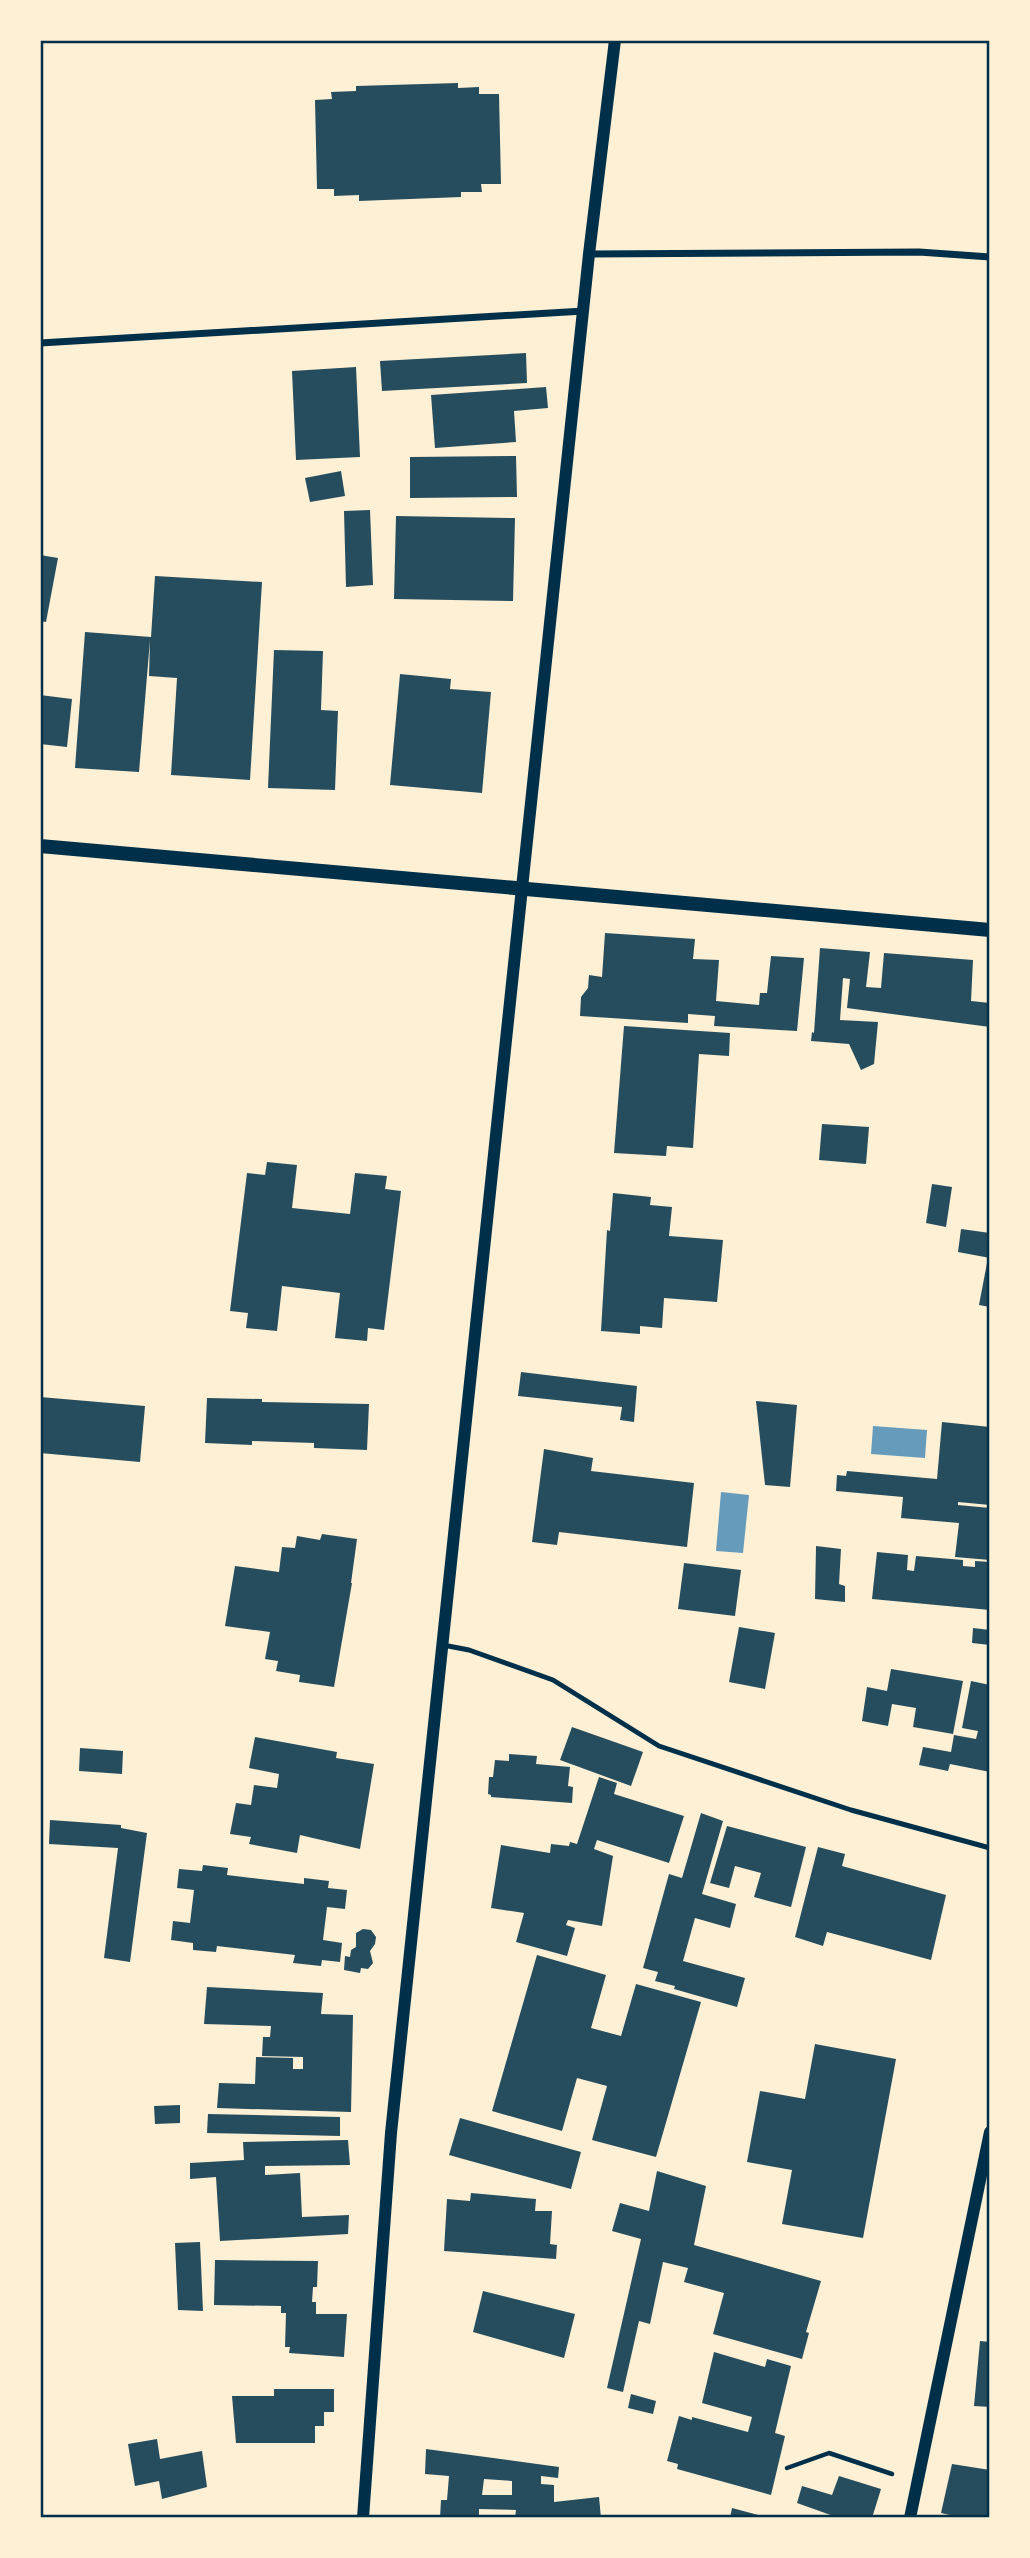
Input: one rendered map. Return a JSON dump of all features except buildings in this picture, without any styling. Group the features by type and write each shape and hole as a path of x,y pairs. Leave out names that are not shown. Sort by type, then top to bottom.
{"main road":[{"path":"40,846 990,930"}],"street":[{"path":"363,2518 391,2133 589,254 615,40"},
{"path":"589,254 919,252 990,257"},
{"path":"40,343 584,310"},
{"path":"911,2518 990,2132"}],"lane":[{"path":"443,1645 469,1650 553,1680 659,1746 851,1810 990,1848"}],"path":[{"path":"787,2468 829,2453 917,2483"}],"water":[{"path":"873,1426 927,1430 925,1458 871,1454"},
{"path":"721,1492 749,1495 743,1553 716,1551"}]}
